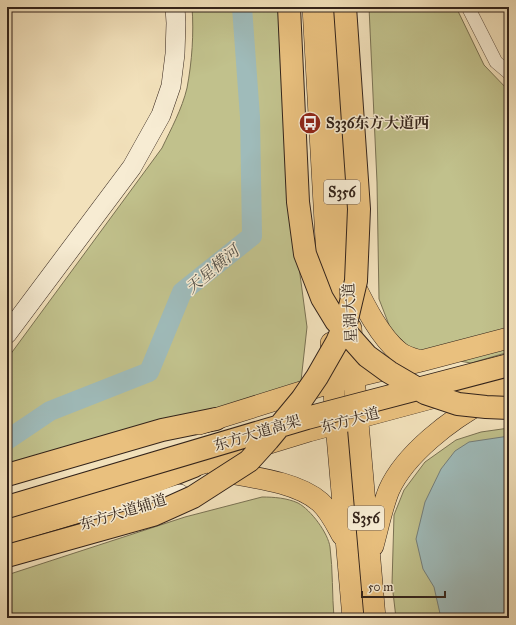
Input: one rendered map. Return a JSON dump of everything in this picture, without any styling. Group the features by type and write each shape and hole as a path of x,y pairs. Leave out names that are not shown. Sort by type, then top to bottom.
{"highway":[{"path":"289,7 298,202 305,254 322,298 336,322 367,356 389,372 425,393 458,404 486,407 509,390"},
{"path":"7,556 153,515 193,497 249,461 268,440 317,377 345,325 356,281 359,209 345,7"},
{"name":"东方大道高架","path":"7,493 306,404 509,350"},
{"name":"东方大道高架","path":"7,507 307,418 509,365"},
{"path":"458,392 509,390"},
{"path":"7,476 162,430 216,419"},
{"path":"7,533 77,512 194,466"}],"main road":[{"name":"星湖大道","path":"313,7 336,424 353,618"},
{"name":"星湖大道","path":"331,7 338,142 354,377 375,618"},
{"path":"347,270 364,306 384,335 399,352 422,362"},
{"path":"304,392 317,368 331,334"},
{"path":"7,479 216,419 334,382 422,362 509,338"},
{"path":"370,558 389,490 398,473 424,444 467,410 509,390"},
{"name":"东方大道","path":"7,521 309,431 458,392"},
{"path":"194,466 288,485 307,492 321,502 331,515 346,541"}],"street":[{"path":"7,334 132,167 161,115 171,86 175,54 175,7"},
{"path":"468,7 496,62 509,73"},
{"name":"东方大道辅道","path":"7,546 82,525 239,475"}],"green space":[{"path":"192,7 279,7 295,237 307,327 299,399 7,480 7,359 162,148 179,111 187,88 192,48"},
{"path":"369,7 456,7 484,65 509,91 509,352 471,363 417,354 391,330 379,299 377,182"},
{"path":"509,428 509,618 396,618 392,584 394,515 404,490 425,462 456,440 481,432"},
{"path":"262,497 280,498 298,503 313,516 326,535 329,541 332,565 334,618 7,618 7,575 185,517"}],"water":[{"path":"509,436 509,618 441,618 434,587 423,569 416,539 425,502 441,469 455,451 469,442"}],"waterway":[{"name":"天星横河","path":"7,440 50,411 149,372 182,292 252,236 250,117 242,7"}],"place":[{"name":"S336东方大道西","path":"310,123"}]}
